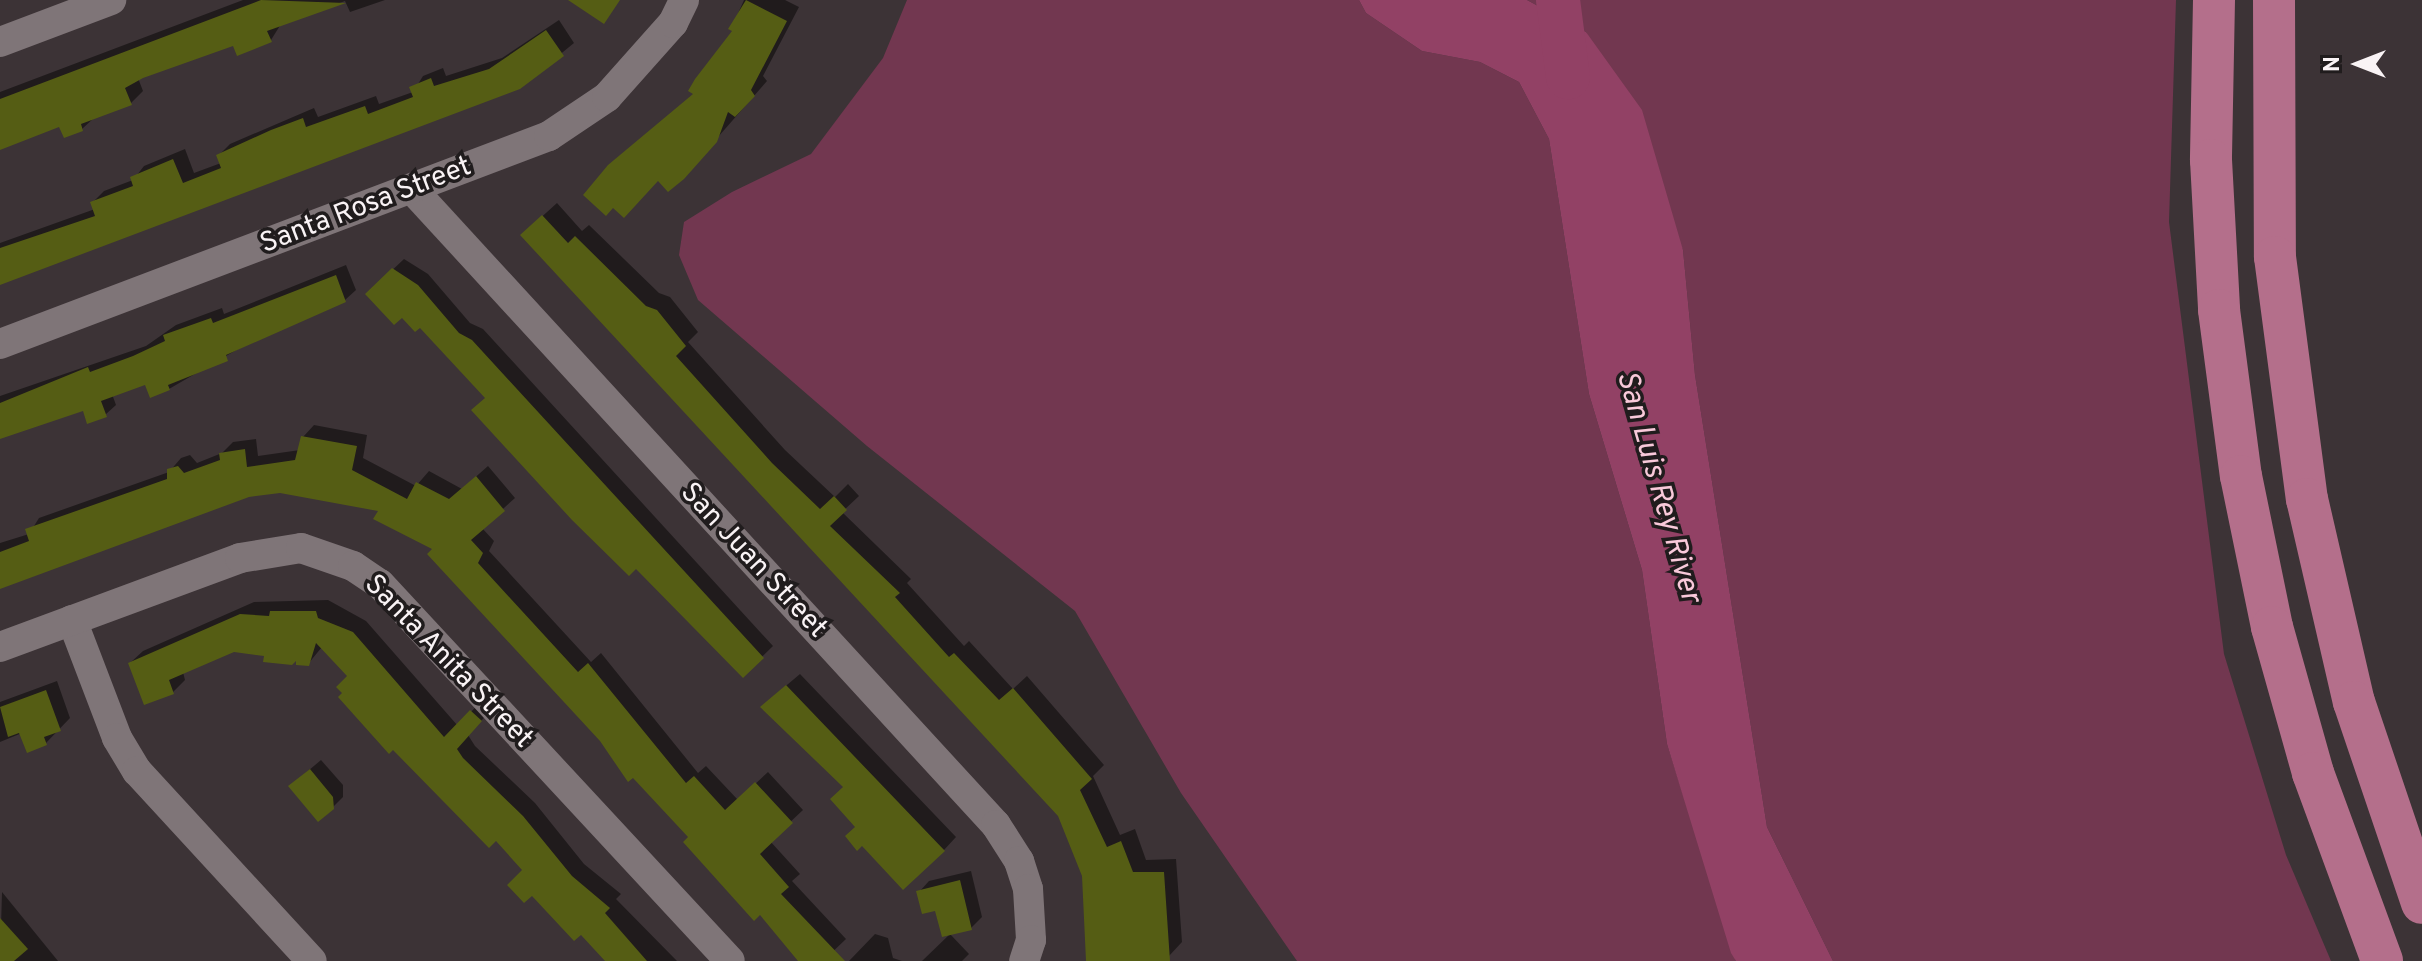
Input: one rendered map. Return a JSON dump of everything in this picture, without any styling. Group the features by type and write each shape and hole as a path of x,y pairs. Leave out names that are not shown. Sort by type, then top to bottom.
{"highway":[{"path":"2214,0 2211,160 2219,310 2241,476 2272,627 2313,773 2382,961"},
{"path":"2274,0 2275,257 2307,499 2354,702 2422,903"}],"street":[{"path":"0,42 111,0"},
{"name":"Santa Rosa Street","path":"0,344 549,136 607,97 673,23 684,0"},
{"name":"San Juan Street","path":"412,189 996,825 1019,861 1028,889 1031,940 1024,961"},
{"name":"Santa Anita Street","path":"0,647 240,558 301,548 353,566 380,584 730,961"},
{"path":"72,620 117,738 137,771 312,961"}],"shaded area":[{"path":"907,0 1359,0 1366,13 1422,51 1480,62 1519,82 1549,139 1589,394 1642,570 1667,744 1736,961 1297,961 1181,793 1075,611 867,446 698,300 679,255 684,222 732,192 811,154 883,58"},
{"path":"1527,0 2176,0 2169,222 2224,654 2286,855 2331,961 1833,961 1767,827 1695,375 1683,250 1586,32"}],"water":[{"path":"1359,0 1527,0 1586,32 1642,110 1683,250 1695,375 1767,827 1833,961 1736,961 1731,953 1667,744 1642,570 1589,394 1549,139 1519,82 1480,62 1422,51 1366,13"}],"building":[{"path":"261,0 346,3 267,31 272,42 237,56 233,46 143,78 125,88 132,105 81,124 83,131 64,138 59,127 0,150 0,99"},
{"path":"568,0 620,0 604,24"},
{"path":"746,0 787,21 751,90 755,96 735,117 728,112 717,142 668,192 658,181 624,218 613,208 606,216 583,195 608,165 693,94 688,91 732,31 728,29"},
{"path":"546,30 564,56 520,89 0,285 0,248 95,216 90,202 133,186 130,177 173,159 183,183 221,168 216,155 271,130 303,118 306,127 365,106 368,114 413,97 409,87 431,78 434,86 489,69"},
{"path":"542,215 568,243 575,236 646,306 657,310 686,346 676,356 772,463 820,509 834,496 847,510 830,526 900,593 895,597 949,657 954,653 999,700 1013,688 1092,779 1080,790 1107,847 1121,841 1133,872 1164,872 1170,961 1086,961 1082,876 1058,816 520,235"},
{"path":"392,268 418,285 459,333 472,340 764,658 743,678 636,569 629,576 572,520 471,410 485,398 420,328 415,332 402,318 394,325 365,294"},
{"path":"336,275 346,302 226,355 228,361 168,385 170,390 150,398 145,385 101,401 107,417 87,424 83,411 0,439 0,403 88,367 90,372 133,356 165,341 163,335 211,318 213,323"},
{"path":"301,436 357,446 352,470 407,499 416,482 449,499 476,476 505,511 471,540 483,553 478,563 578,672 588,663 686,783 694,776 725,810 755,782 793,823 760,854 789,887 781,894 845,961 798,961 760,915 754,921 683,842 688,837 633,778 628,782 600,741 427,554 432,549 373,519 378,511 280,493 249,497 0,589 0,552 29,541 25,529 167,479 167,469 178,466 184,473 220,460 219,453 245,449 247,467 295,460"},
{"path":"270,611 316,611 318,618 353,632 444,737 470,710 482,721 457,749 463,758 523,816 572,876 610,908 605,913 647,961 605,961 581,935 574,941 532,896 524,903 507,885 522,870 496,841 489,848 393,750 389,754 338,697 342,693 336,687 347,676 316,643 309,666 296,665 296,661 292,665 263,662 264,656 234,652 169,680 174,694 144,705 128,663 240,614 269,616"},
{"path":"786,685 945,851 903,890 862,846 857,851 845,836 855,827 830,799 843,787 760,707"},
{"path":"46,690 61,731 44,737 47,745 27,753 19,733 8,737 0,707"},
{"path":"310,769 333,797 334,809 318,822 288,786"},
{"path":"960,880 972,930 942,937 935,911 922,914 916,891"},
{"path":"0,918 28,949 14,961 0,961"}],"waterway":[{"name":"San Luis Rey River","path":"1558,0 1568,77"}]}
